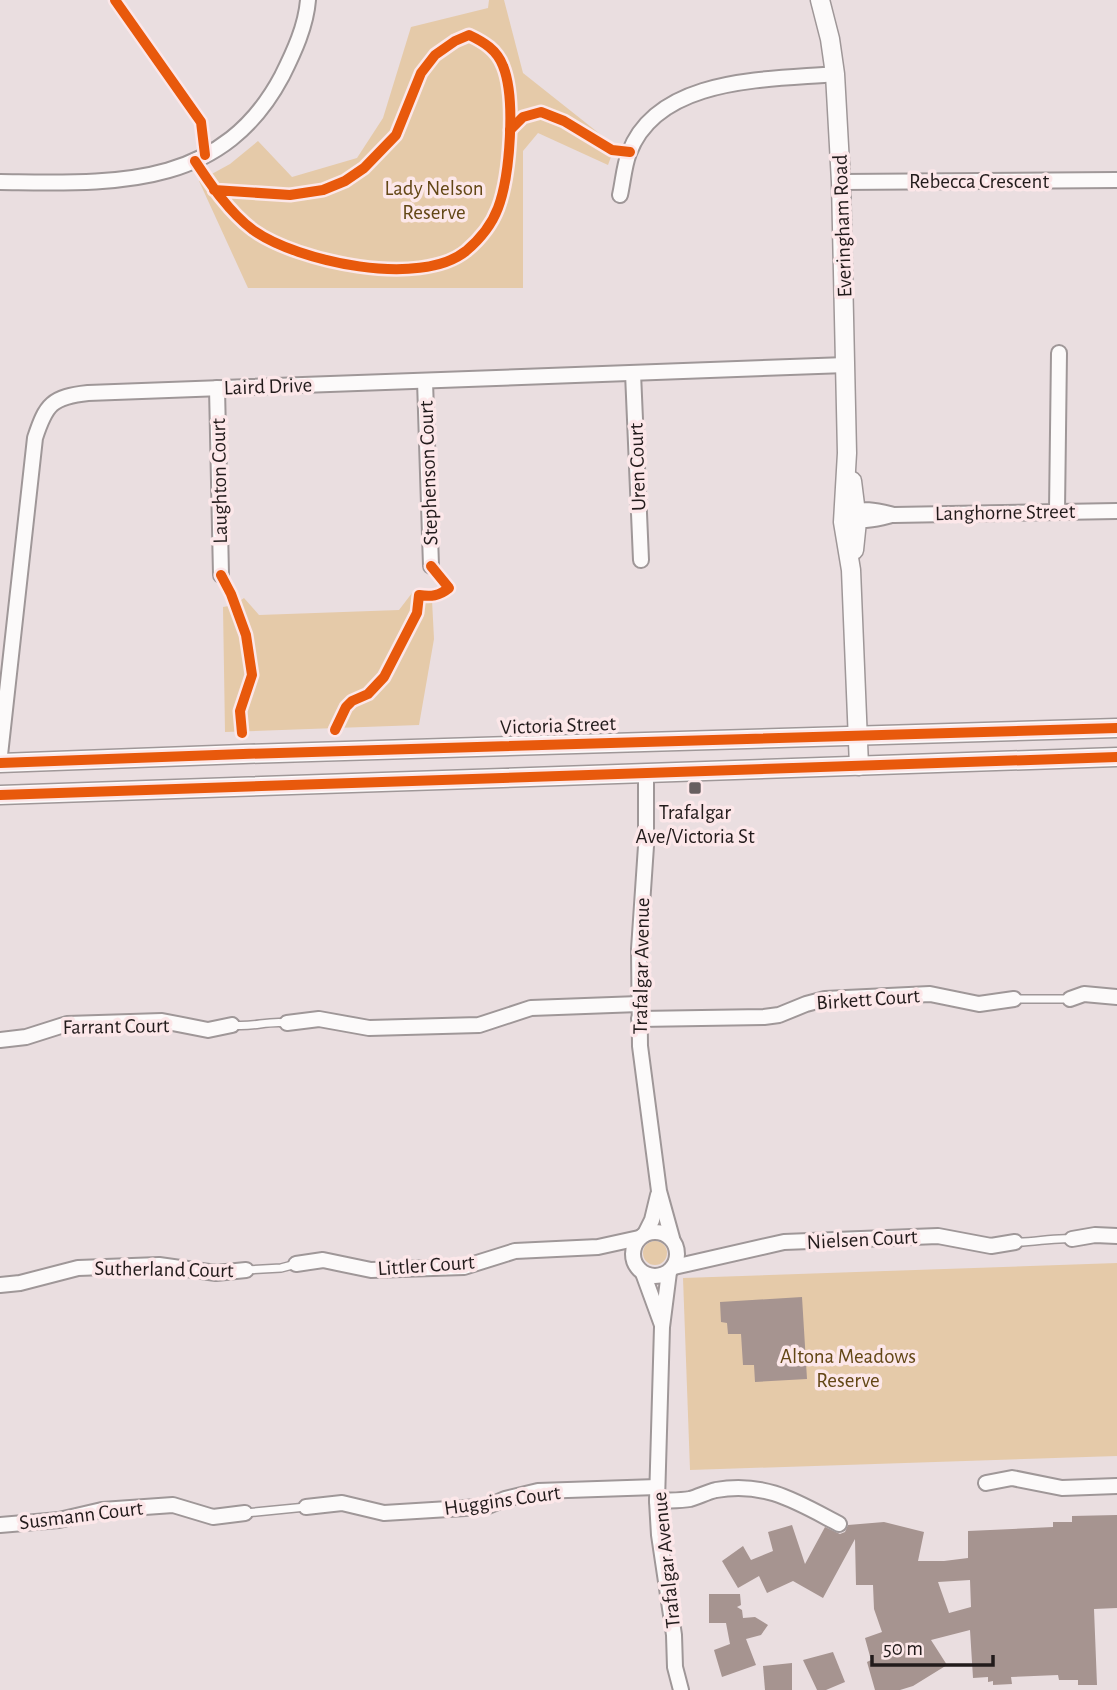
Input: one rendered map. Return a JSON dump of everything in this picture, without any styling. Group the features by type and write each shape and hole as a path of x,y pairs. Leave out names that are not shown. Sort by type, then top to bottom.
{"street":[{"path":"0,182 112,182 159,175 205,155 239,131 274,90 296,50 308,0"},
{"name":"Everingham Road","path":"820,0 835,74 841,182 847,453 852,515 851,570 859,766"},
{"path":"620,195 629,152 650,120 688,94 738,82 835,74"},
{"name":"Rebecca Crescent","path":"841,182 1117,180"},
{"path":"1056,510 1059,353"},
{"name":"Laird Drive","path":"0,755 35,438 42,415 52,401 69,395 217,388 846,365"},
{"name":"Uren Court","path":"633,373 641,560"},
{"name":"Stephenson Court","path":"425,381 431,566"},
{"name":"Laughton Court","path":"217,388 221,575"},
{"name":"Langhorne Street","path":"852,515 873,510 894,514 1117,511"},
{"name":"Victoria Street","path":"0,763 1117,728"},
{"name":"Trafalgar Avenue","path":"645,741 647,828 639,949 639,1012 643,1072 659,1191 674,1241"},
{"path":"0,795 1117,757"},
{"name":"Birkett Court","path":"287,1023 319,1019 369,1028 480,1025 531,1009 764,1017 779,1015 825,999 930,994 979,1004 1014,999"},
{"path":"1070,999 1084,994 1117,997"},
{"name":"Farrant Court","path":"0,1040 20,1039 67,1024 162,1021 208,1030 232,1026"},
{"name":"Trafalgar Avenue","path":"642,1236 652,1220 659,1191"},
{"path":"674,1241 678,1255 672,1269 656,1277 640,1270 633,1252 642,1236 659,1231 674,1241 688,1251 710,1259"},
{"path":"1072,1239 1095,1235 1117,1236"},
{"name":"Littler Court","path":"296,1264 323,1260 371,1270 455,1268 471,1266 515,1251 598,1247 642,1236"},
{"name":"Nielsen Court","path":"672,1269 784,1242 938,1236 991,1246 1015,1242"},
{"name":"Littler Court","path":"598,1247 616,1252 640,1270"},
{"name":"Sutherland Court","path":"0,1285 20,1283 78,1268 159,1265 216,1273 246,1270"},
{"name":"Trafalgar Avenue","path":"671,1690 675,1667 674,1635 659,1535 657,1494 662,1327 672,1269"},
{"name":"Trafalgar Avenue","path":"640,1270 662,1327"},
{"path":"986,1483 1012,1478 1062,1488 1117,1486"},
{"name":"Huggins Court","path":"306,1507 342,1503 384,1513 488,1506 538,1491 657,1494 689,1499 715,1490 756,1488 773,1491 794,1500 839,1524"},
{"name":"Susmann Court","path":"0,1525 59,1520 102,1510 173,1505 213,1517 245,1513"},
{"name":"Trafalgar Avenue","path":"675,1667 681,1690"}],"lane":[{"path":"1014,999 1070,999"},
{"path":"232,1026 247,1027 275,1021 287,1023"},
{"path":"1015,1242 1072,1239"},
{"path":"246,1270 281,1268 296,1264"},
{"path":"245,1513 306,1507"}],"green space":[{"name":"Lady Nelson Reserve","path":"489,0 504,0 523,73 615,146 608,165 538,133 523,151 523,288 248,288 199,181 230,164 258,141 292,177 357,158 383,118 411,27 488,8"},
{"path":"412,593 432,600 434,639 419,725 225,732 223,607 234,605 244,598 259,615 399,610"},
{"path":"655,1241 666,1248 667,1253 660,1264 655,1265 644,1258 643,1253 650,1242"},
{"name":"Altona Meadows Reserve","path":"1117,1263 1117,1456 690,1470 683,1278"}],"building":[{"path":"802,1297 807,1379 755,1382 754,1365 743,1365 741,1334 728,1334 727,1323 721,1322 720,1302"},
{"path":"1117,1515 1117,1608 1094,1609 1097,1685 1078,1685 1078,1680 1059,1680 1058,1675 1011,1677 1012,1684 993,1685 993,1681 988,1682 988,1677 973,1678 970,1630 931,1640 947,1665 913,1686 900,1690 875,1690 867,1662 871,1660 865,1638 882,1632 874,1609 873,1585 856,1585 855,1539 823,1598 793,1581 767,1593 759,1576 738,1588 722,1561 743,1546 751,1560 773,1551 768,1532 792,1525 805,1564 825,1527 840,1534 845,1532 848,1525 884,1522 924,1532 918,1561 968,1558 968,1531 1053,1527 1053,1522 1072,1522 1072,1516","holes":["970,1580 971,1607 949,1613 938,1582"]},
{"path":"709,1594 740,1594 741,1605 737,1607 742,1610 743,1618 755,1617 768,1625 761,1635 746,1639 756,1665 722,1677 714,1650 730,1644 726,1623 709,1623"},
{"path":"833,1652 845,1682 826,1690 817,1690 803,1660"},
{"path":"792,1663 792,1690 765,1690 763,1666"}],"cycle path":[{"path":"115,0 201,122 205,155"},
{"path":"195,161 214,189 221,198 236,215 273,242 299,252 359,266 420,268 445,262 466,251 480,237 489,226 502,194 510,137 509,97 503,66 489,47 469,35 435,55 421,73 396,135 364,168 345,181 323,190 290,195 214,190"},
{"path":"510,130 523,117 541,112 564,121 612,150 630,152"},
{"path":"335,730 346,707 352,701 368,694 384,677 417,613 419,595 435,595 449,588 431,566"},
{"path":"221,575 246,635 252,675 240,711 242,733"},
{"path":"0,763 1117,728"},
{"path":"0,795 1117,757"}],"place":[{"name":"Trafalgar Ave/Victoria St","path":"695,788"}]}
